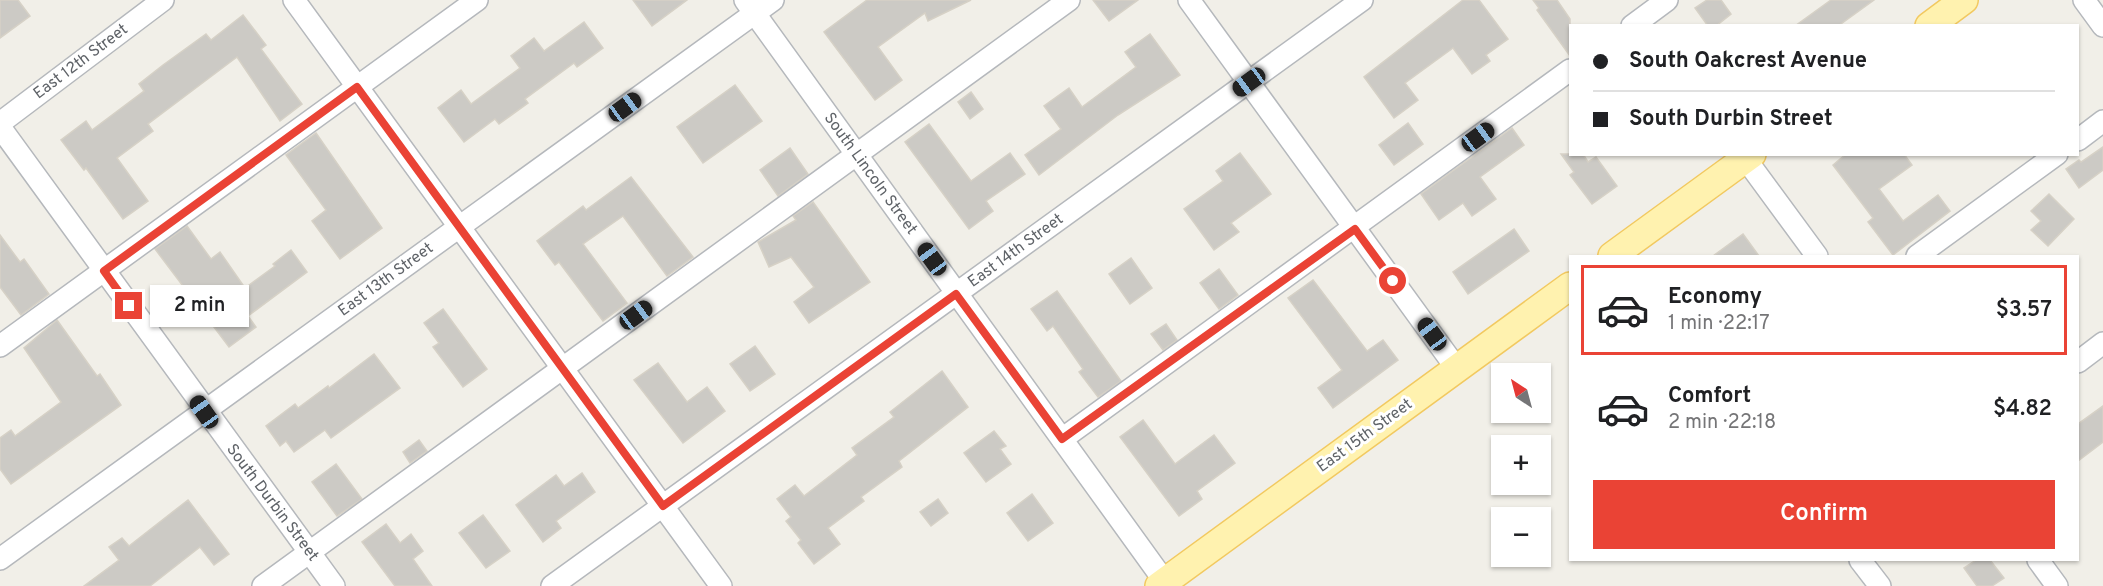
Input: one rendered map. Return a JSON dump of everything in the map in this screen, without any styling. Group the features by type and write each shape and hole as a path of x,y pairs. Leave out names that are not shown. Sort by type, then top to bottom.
{"main road":[{"path":"1932,24 1964,0"},
{"path":"1627,252 1747,156"},
{"name":"East 15th Street","path":"1162,584 1569,287"}],"street":[{"name":"East 12th Street","path":"0,125 163,0"},
{"path":"294,0 721,586"},
{"path":"0,346 477,0"},
{"name":"East 13th Street","path":"0,559 459,227 750,7 773,0"},
{"path":"263,586 1069,0"},
{"path":"1189,0 1457,369"},
{"name":"East 14th Street","path":"552,586 1362,0"},
{"path":"1639,17 1667,0"},
{"path":"2084,0 2103,26"},
{"name":"South Lincoln Street","path":"750,7 1062,439 1162,584"},
{"path":"1062,439 1355,229 1569,71"},
{"path":"2079,139 2103,121"},
{"name":"South Durbin Street","path":"0,125 204,412 334,586"},
{"path":"1747,156 1816,255"},
{"path":"1918,255 2054,156"},
{"path":"2079,361 2103,343"},
{"path":"1861,561 1880,586"},
{"path":"2039,561 2057,586"}],"building":[{"path":"0,0 18,0 30,16 0,38"},
{"path":"633,0 687,0 652,26"},
{"path":"867,0 971,0 928,21 925,13 878,47 902,80 875,100 824,32"},
{"path":"1093,0 1138,0 1109,21"},
{"path":"1463,0 1479,0 1508,39 1486,55 1490,61 1472,74 1453,48 1405,83 1418,100 1394,118 1364,77"},
{"path":"1533,0 1557,0 1570,19 1569,55 1537,10 1539,8"},
{"path":"1707,0 1721,0 1731,14 1718,24 1707,24 1695,8"},
{"path":"1831,0 1874,0 1841,24 1798,24"},
{"path":"243,15 266,45 261,49 302,104 280,121 237,57 148,124 153,131 117,158 148,201 123,219 86,168 84,170 61,140 86,121 92,130 144,91 139,84 163,65 206,34 211,40"},
{"path":"584,22 603,48 577,67 574,63 525,99 528,103 499,124 495,119 464,142 438,108 461,90 471,104 520,68 511,56 534,38 544,51"},
{"path":"1150,34 1180,75 1118,115 1039,175 1025,155 1061,129 1044,106 1069,88 1082,107 1136,67 1125,52"},
{"path":"735,85 762,121 703,163 677,127"},
{"path":"971,92 983,109 970,119 958,102"},
{"path":"1408,123 1423,144 1394,165 1379,145"},
{"path":"929,124 971,181 1010,153 1025,174 986,201 993,211 969,229 905,142"},
{"path":"1512,128 1524,145 1480,177 1496,199 1472,216 1463,203 1439,220 1421,194"},
{"path":"316,133 382,228 340,259 312,221 326,210 286,155"},
{"path":"2103,147 2103,170 2079,188 2066,169"},
{"path":"790,148 808,174 778,196 760,170"},
{"path":"1240,153 1271,194 1231,223 1239,232 1214,250 1184,209 1223,181 1216,171"},
{"path":"1561,154 1584,156 1588,162 1596,157 1617,186 1592,204 1570,175 1574,172"},
{"path":"1844,156 1905,156 1912,165 1879,189 1903,221 1938,195 1950,211 1893,255 1868,222 1873,218 1833,165"},
{"path":"631,177 693,257 667,276 623,216 583,244 627,303 603,321 559,262 555,265 537,241 583,206 586,210"},
{"path":"2049,194 2074,219 2048,246 2031,230 2041,221 2031,211"},
{"path":"813,202 870,282 809,323 794,302 814,287 791,257 769,267 758,242 796,220 793,216"},
{"path":"187,226 211,259 220,252 245,288 275,266 273,264 291,250 307,272 248,316 256,327 229,347 155,249"},
{"path":"1514,229 1529,251 1468,294 1453,272"},
{"path":"1743,234 1758,255 1714,255"},
{"path":"0,235 20,262 24,259 49,294 21,315 0,287"},
{"path":"1131,258 1152,288 1130,304 1109,274"},
{"path":"1219,269 1238,295 1219,309 1200,283"},
{"path":"1313,280 1367,351 1383,340 1398,360 1333,408 1318,388 1342,370 1288,298"},
{"path":"1057,291 1121,381 1098,397 1079,372 1083,369 1053,326 1047,331 1031,309"},
{"path":"443,309 487,369 463,387 433,347 439,343 424,323"},
{"path":"57,320 97,376 100,374 121,405 11,484 0,469 0,438 11,430 15,436 61,402 24,348"},
{"path":"1166,324 1177,340 1163,350 1151,334"},
{"path":"755,346 775,374 750,391 730,364"},
{"path":"374,354 400,388 331,438 325,430 294,452 286,441 280,446 266,426 295,404 298,408 328,386 329,388"},
{"path":"658,363 687,402 707,387 725,411 683,443 634,380"},
{"path":"942,371 968,407 899,461 902,467 861,497 864,501 828,528 840,544 814,564 798,543 801,540 786,521 791,517 777,499 795,485 804,496 857,455 852,448 894,417 890,412"},
{"path":"2103,406 2103,442 2079,460 2079,423"},
{"path":"1143,420 1175,464 1214,435 1235,463 1197,491 1202,499 1179,516 1120,437"},
{"path":"994,431 1006,446 1000,449 1011,464 986,482 964,453"},
{"path":"419,440 427,451 410,463 403,452"},
{"path":"336,464 362,499 337,516 312,482"},
{"path":"582,473 595,492 556,521 561,528 543,542 516,505 556,475 564,486"},
{"path":"1032,494 1053,523 1028,541 1007,513"},
{"path":"938,499 948,513 931,526 920,512"},
{"path":"188,500 229,554 214,565 200,547 150,586 84,586 119,560 109,547 122,538 129,546"},
{"path":"483,515 510,551 486,568 459,533"},
{"path":"386,524 400,543 411,534 423,551 413,559 432,586 395,586 362,542"},
{"path":"1974,561 1991,561 2004,578 1992,586 1977,586 1964,568"}],"route":[{"path":"129,306 104,271 357,87 663,506 956,294 1062,439 1355,229 1393,281"}]}
